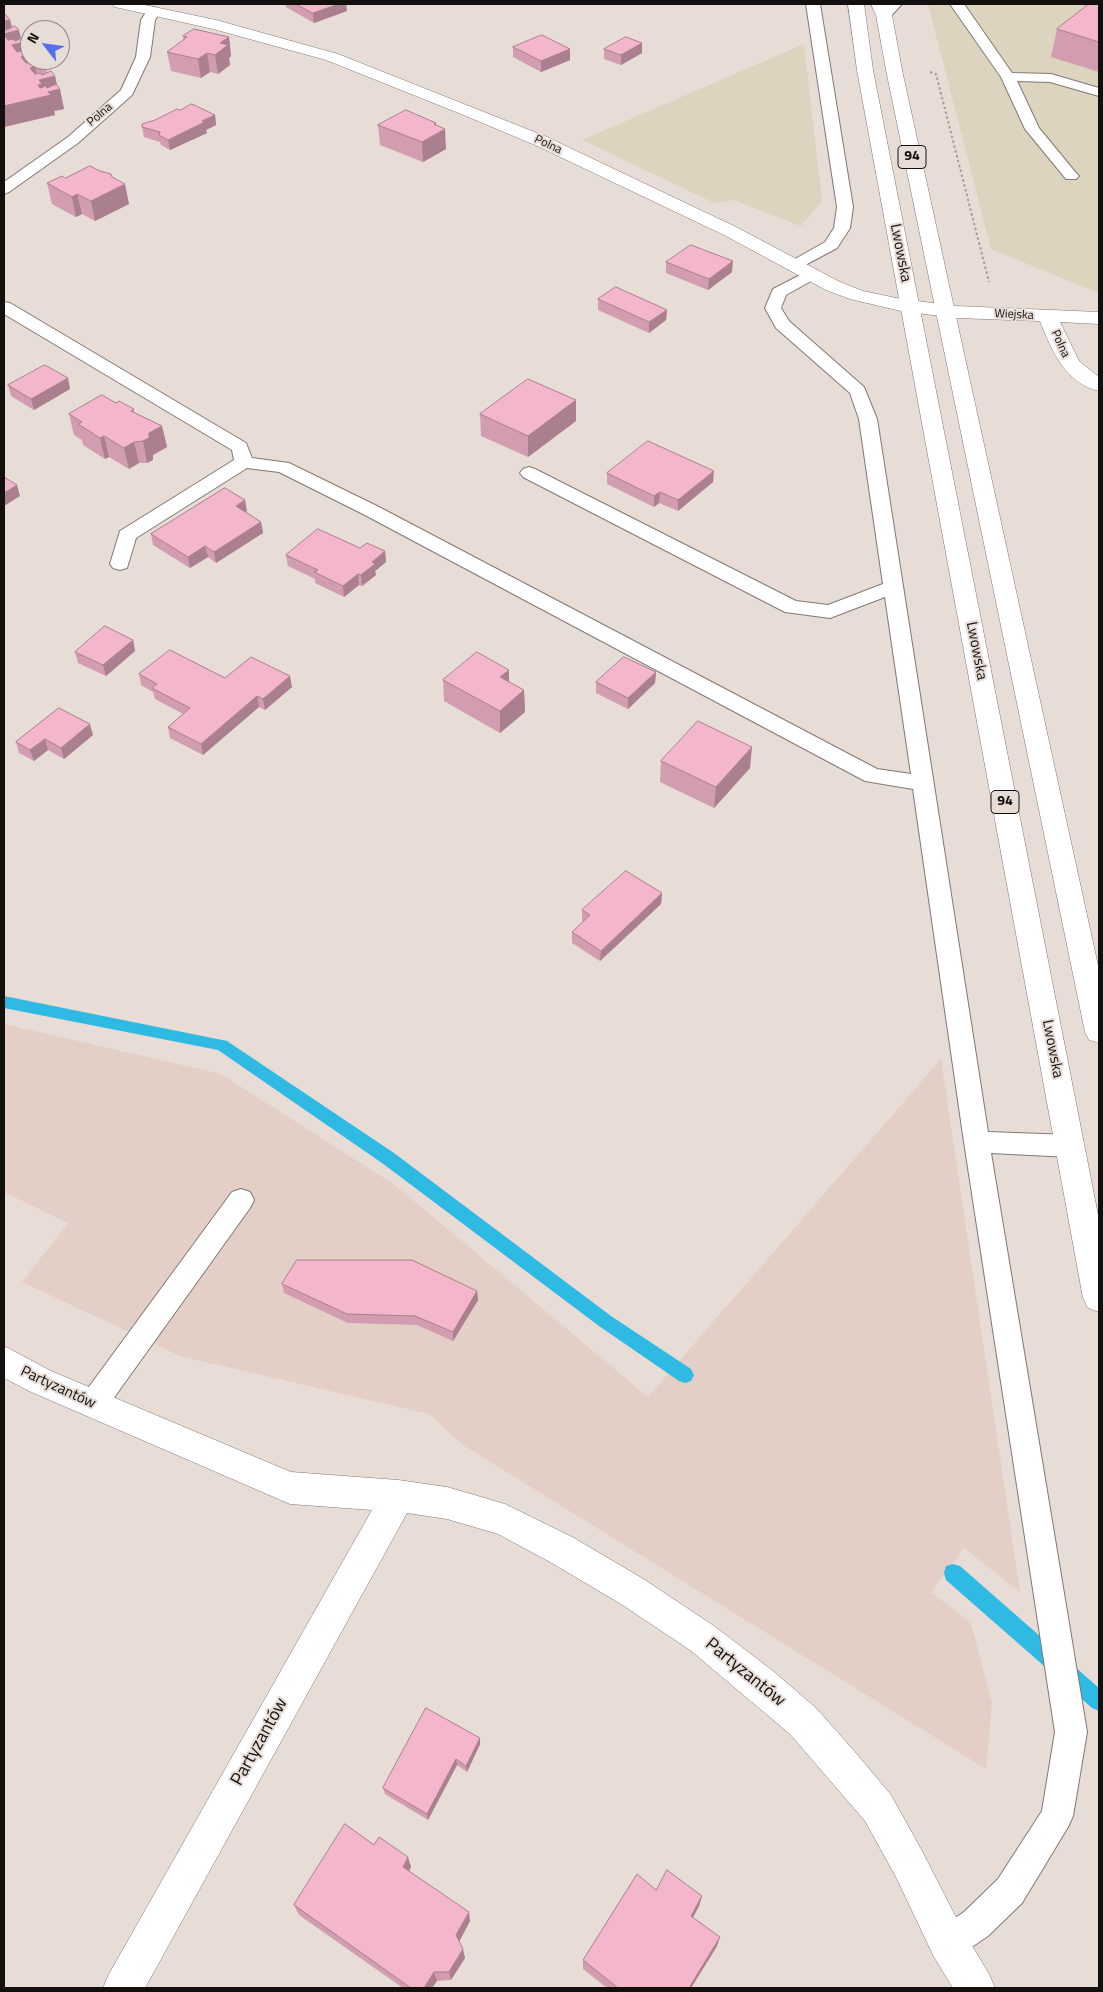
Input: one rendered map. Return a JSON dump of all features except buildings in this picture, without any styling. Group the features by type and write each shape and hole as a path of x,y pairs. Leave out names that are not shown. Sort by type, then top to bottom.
{"main road":[{"name":"Polna","path":"120,4 216,25 332,57 467,110 568,154 730,231 833,286 857,295 928,308"},
{"name":"Lwowska","path":"856,4 864,70 928,308 1099,1032"},
{"name":"Lwowska","path":"886,7 928,308 1070,1146 1099,1298"},
{"name":"Wiejska","path":"928,308 1048,317 1099,318"},
{"name":"Polna","path":"1048,317 1069,365 1099,385"},
{"name":"Partyzantów","path":"4,1361 40,1381 290,1488 398,1496 447,1503 505,1520 562,1550 633,1592 702,1638 803,1721 878,1808 909,1864 948,1943 975,1988"},
{"name":"Partyzantów","path":"123,1988 398,1496"}],"lane":[{"path":"813,4 845,207 842,228 831,245 779,292 773,308 782,324 858,391 868,419 977,1142 1072,1732 1057,1816 1010,1891 976,1924 948,1943"},
{"path":"957,4 1008,77 1032,129 1071,176"},
{"name":"Polna","path":"4,189 73,140 126,92 142,57 148,20 154,11"},
{"path":"1008,77 1051,78 1099,92"},
{"path":"4,307 240,447 244,462"},
{"path":"120,564 127,535 244,462 282,467 370,510 873,776 923,783"},
{"path":"529,473 792,607 830,612 893,587"},
{"path":"977,1142 1070,1146"},
{"path":"93,1404 241,1200"}],"path":[{"path":"923,71 936,74 989,282"}],"shaded area":[{"path":"928,4 1099,4 1099,293 991,249"},
{"path":"804,44 822,201 801,226 733,200 714,203 582,140"},
{"path":"4,1024 221,1074 395,1185 648,1397 941,1059 1020,1592 964,1548 931,1592 971,1623 992,1703 986,1769 463,1445 429,1414 180,1356 22,1282 68,1223 4,1192"}],"waterway":[{"path":"4,1002 222,1045 388,1158 605,1321 685,1375"},
{"path":"953,1573 1099,1701"}]}
